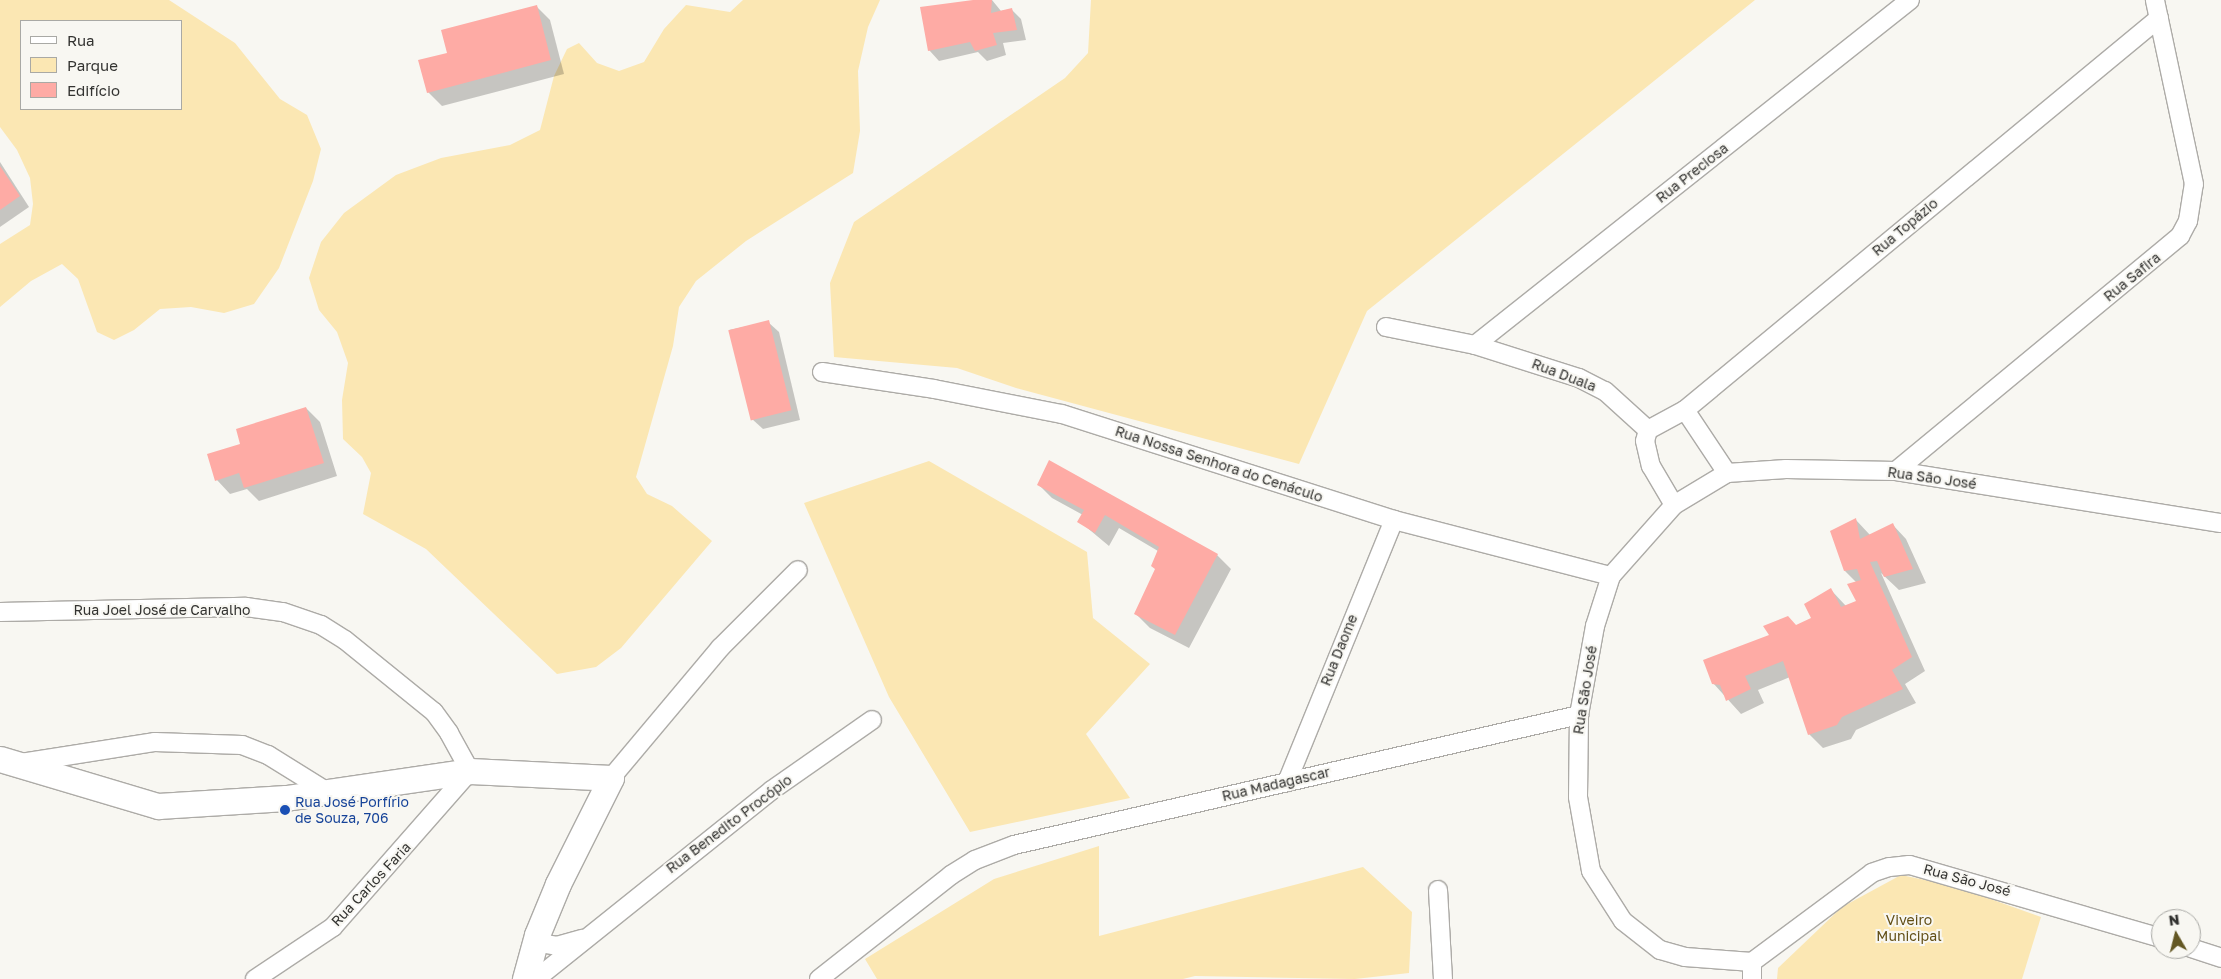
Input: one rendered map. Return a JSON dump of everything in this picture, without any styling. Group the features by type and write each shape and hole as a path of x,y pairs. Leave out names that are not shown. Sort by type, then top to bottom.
{"main road":[{"path":"9,761 158,806 232,803 470,770 612,778 558,884 535,942 525,979"}],"street":[{"name":"Rua Preciosa","path":"1475,345 1910,0"},
{"name":"Rua Safira","path":"1896,471 2180,236 2188,221 2194,184 2155,0"},
{"name":"Rua Topázio","path":"1648,430 1685,410 2159,18"},
{"name":"Rua Duala","path":"1386,327 1475,345 1554,370 1605,391 1648,430"},
{"name":"Rua Nossa Senhora do Cenáculo","path":"822,372 934,389 1062,414 1394,520 1611,576"},
{"path":"1685,410 1727,473"},
{"path":"1648,430 1646,440 1651,466 1674,506"},
{"name":"Rua São José","path":"2151,935 1909,865 1889,867 1872,873 1752,971 1660,950 1639,936 1605,898 1591,871 1583,832 1576,765 1578,715 1595,626 1611,576 1674,506 1727,473 1786,469 1896,471 2221,523"},
{"name":"Rua Daome","path":"1287,782 1394,520"},
{"path":"612,778 720,648 798,570"},
{"name":"Rua Joel José de Carvalho","path":"0,612 246,607 283,612 314,623 345,640 378,664 434,712 470,770"},
{"name":"Rua Madagascar","path":"819,979 896,915 975,860 1059,833 1578,715"},
{"name":"Rua Benedito Procópio","path":"536,979 592,936 672,867 764,796 872,720"},
{"path":"9,761 120,746 203,741 242,745 268,755 326,791"},
{"name":"Rua Carlos Faria","path":"255,979 333,927 470,770"},
{"path":"1438,890 1443,979"},
{"name":"Rua Benedito Procópio","path":"535,942 557,946 592,936"},
{"path":"2201,951 2221,958"}],"green space":[{"path":"0,0 169,0 235,43 280,99 307,115 321,149 313,181 279,268 254,304 224,313 191,307 160,309 134,330 114,340 97,332 78,279 62,264 31,281 0,307 0,244 30,225 33,204 30,178 17,150 0,127"},
{"path":"743,0 880,0 868,27 858,71 860,131 853,173 746,241 696,281 679,307 673,346 636,477 647,494 672,506 712,541 621,648 596,667 557,674 426,549 363,514 371,473 362,457 343,439 342,400 348,363 337,332 319,310 309,278 321,242 344,213 396,175 441,158 510,145 540,130 554,76 567,49 579,43 597,63 619,71 644,62 664,29 686,5 730,12"},
{"path":"1091,0 1755,0 1367,311 1299,464 1016,388 957,368 834,357 830,283 854,222 1065,78 1088,53"},
{"path":"929,461 1087,552 1093,618 1150,664 1086,734 1130,798 970,832 889,697 804,503"},
{"path":"1099,846 1099,936 1363,867 1412,912 1409,973 1355,979 1195,976 1183,979 877,979 865,959 994,879"},
{"name":"Viveiro Municipal","path":"1901,875 1954,886 2041,917 2022,979 1777,979 1778,968 1842,907"}],"building":[{"path":"973,0 992,0 991,13 1012,8 1017,30 993,33 997,45 975,51 970,42 928,51 920,7"},
{"path":"537,5 551,60 427,93 418,60 447,53 441,30"},
{"path":"0,166 20,196 0,210"},
{"path":"769,320 791,410 751,420 728,330"},
{"path":"306,407 324,463 244,488 239,473 215,481 207,454 240,444 236,429"},
{"path":"1049,460 1218,554 1175,635 1134,614 1155,569 1151,566 1159,547 1105,515 1095,533 1077,522 1084,510 1037,485"},
{"path":"1856,518 1860,539 1893,523 1913,569 1884,577 1877,561 1870,562 1912,657 1892,670 1903,689 1842,717 1837,725 1808,735 1783,661 1745,676 1751,689 1726,701 1720,685 1712,684 1703,660 1769,635 1763,626 1788,616 1796,625 1811,618 1804,604 1831,588 1841,607 1856,601 1847,584 1861,580 1857,569 1844,571 1830,531"}],"place":[{"name":"Rua José Porfírio de Souza, 706","path":"285,810"}]}
